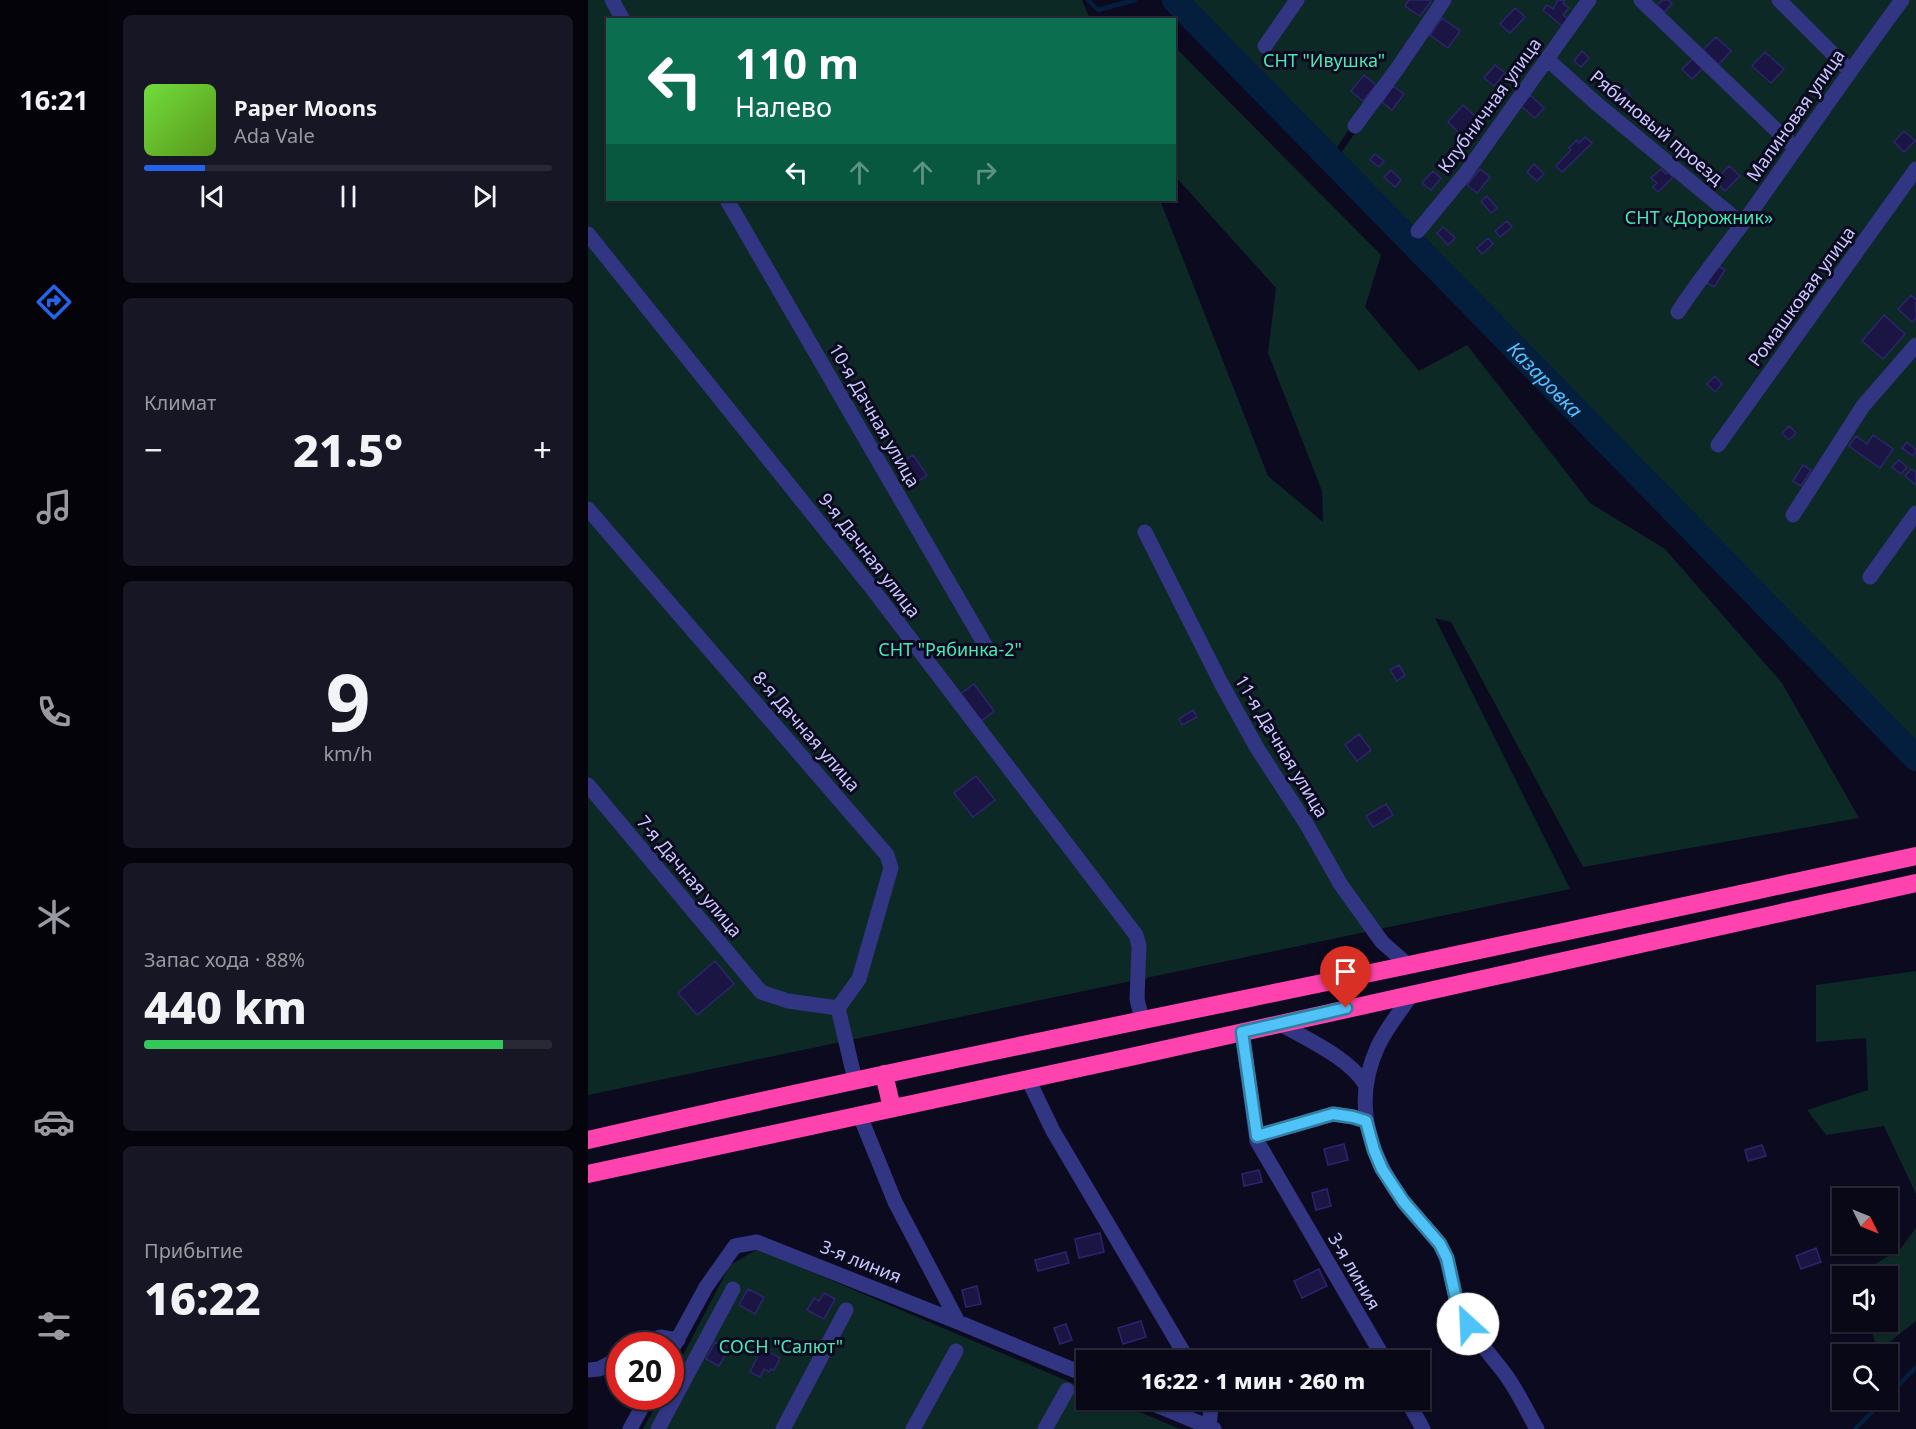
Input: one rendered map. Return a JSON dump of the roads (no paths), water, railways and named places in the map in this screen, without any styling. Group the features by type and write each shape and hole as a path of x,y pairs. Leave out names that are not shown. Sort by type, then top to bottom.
{"highway":[{"path":"588,1140 855,1080 1408,966 1916,856"},
{"path":"588,1174 1916,883"},
{"path":"884,1074 892,1108"}],"street":[{"path":"612,0 622,18"},
{"path":"1265,46 1298,0"},
{"path":"1355,126 1444,0"},
{"name":"Клубничная улица","path":"1418,231 1465,174 1589,0"},
{"path":"1641,0 1795,148"},
{"path":"1779,0 1850,71"},
{"name":"Малиновая улица","path":"1678,312 1702,275 1742,224 1902,0"},
{"name":"Рябиновый проезд","path":"1547,59 1742,224"},
{"name":"Ромашковая улица","path":"1718,446 1916,169"},
{"name":"10-я Дачная улица","path":"728,201 988,650"},
{"name":"9-я Дачная улица","path":"588,234 872,587 1136,935 1139,946 1137,999 1142,1019"},
{"path":"1793,515 1863,406 1916,345"},
{"name":"8-я Дачная улица","path":"588,509 887,855 891,868 859,979 838,1008"},
{"path":"1870,577 1916,513"},
{"name":"11-я Дачная улица","path":"1145,532 1221,683 1257,748 1307,825 1341,885 1382,942 1408,966"},
{"name":"7-я Дачная улица","path":"588,785 761,992 788,1000 838,1008"},
{"path":"1413,993 1388,1027 1378,1046 1365,1083 1366,1121 1374,1150 1382,1169 1403,1201 1440,1244 1447,1258 1456,1299 1468,1324 1485,1350 1503,1371 1537,1429"},
{"path":"838,1008 855,1080"},
{"path":"1279,1023 1346,1063 1359,1074 1365,1083"},
{"name":"3-я линия","path":"1242,1032 1257,1141 1378,1350"},
{"path":"1028,1079 1053,1131 1182,1350"},
{"path":"1257,1136 1333,1114 1366,1121"},
{"path":"860,1116 895,1202 958,1322"},
{"name":"3-я линия","path":"682,1332 706,1287 735,1246 756,1242 1076,1371"},
{"path":"658,1429 733,1289"},
{"path":"783,1429 846,1310"},
{"path":"913,1429 956,1351"},
{"path":"588,1370 606,1365"},
{"path":"1046,1429 1067,1390"},
{"path":"630,1429 640,1410"},
{"path":"1168,1410 1211,1428 1211,1410"},
{"path":"1413,1410 1424,1429"}],"waterway":[{"path":"1088,0 1098,10 1135,0"},
{"name":"Казаровка","path":"1175,0 1916,758"},
{"path":"1898,1386 1916,1367"},
{"path":"1855,1429 1874,1410"}],"park label":[{"name":"СНТ \"Ивушка\"","path":"1324,60"},
{"name":"СНТ «Дорожник»","path":"1699,217"},
{"name":"СНТ \"Рябинка-2\"","path":"950,649"},
{"name":"СОСН \"Салют\"","path":"781,1346"}]}
